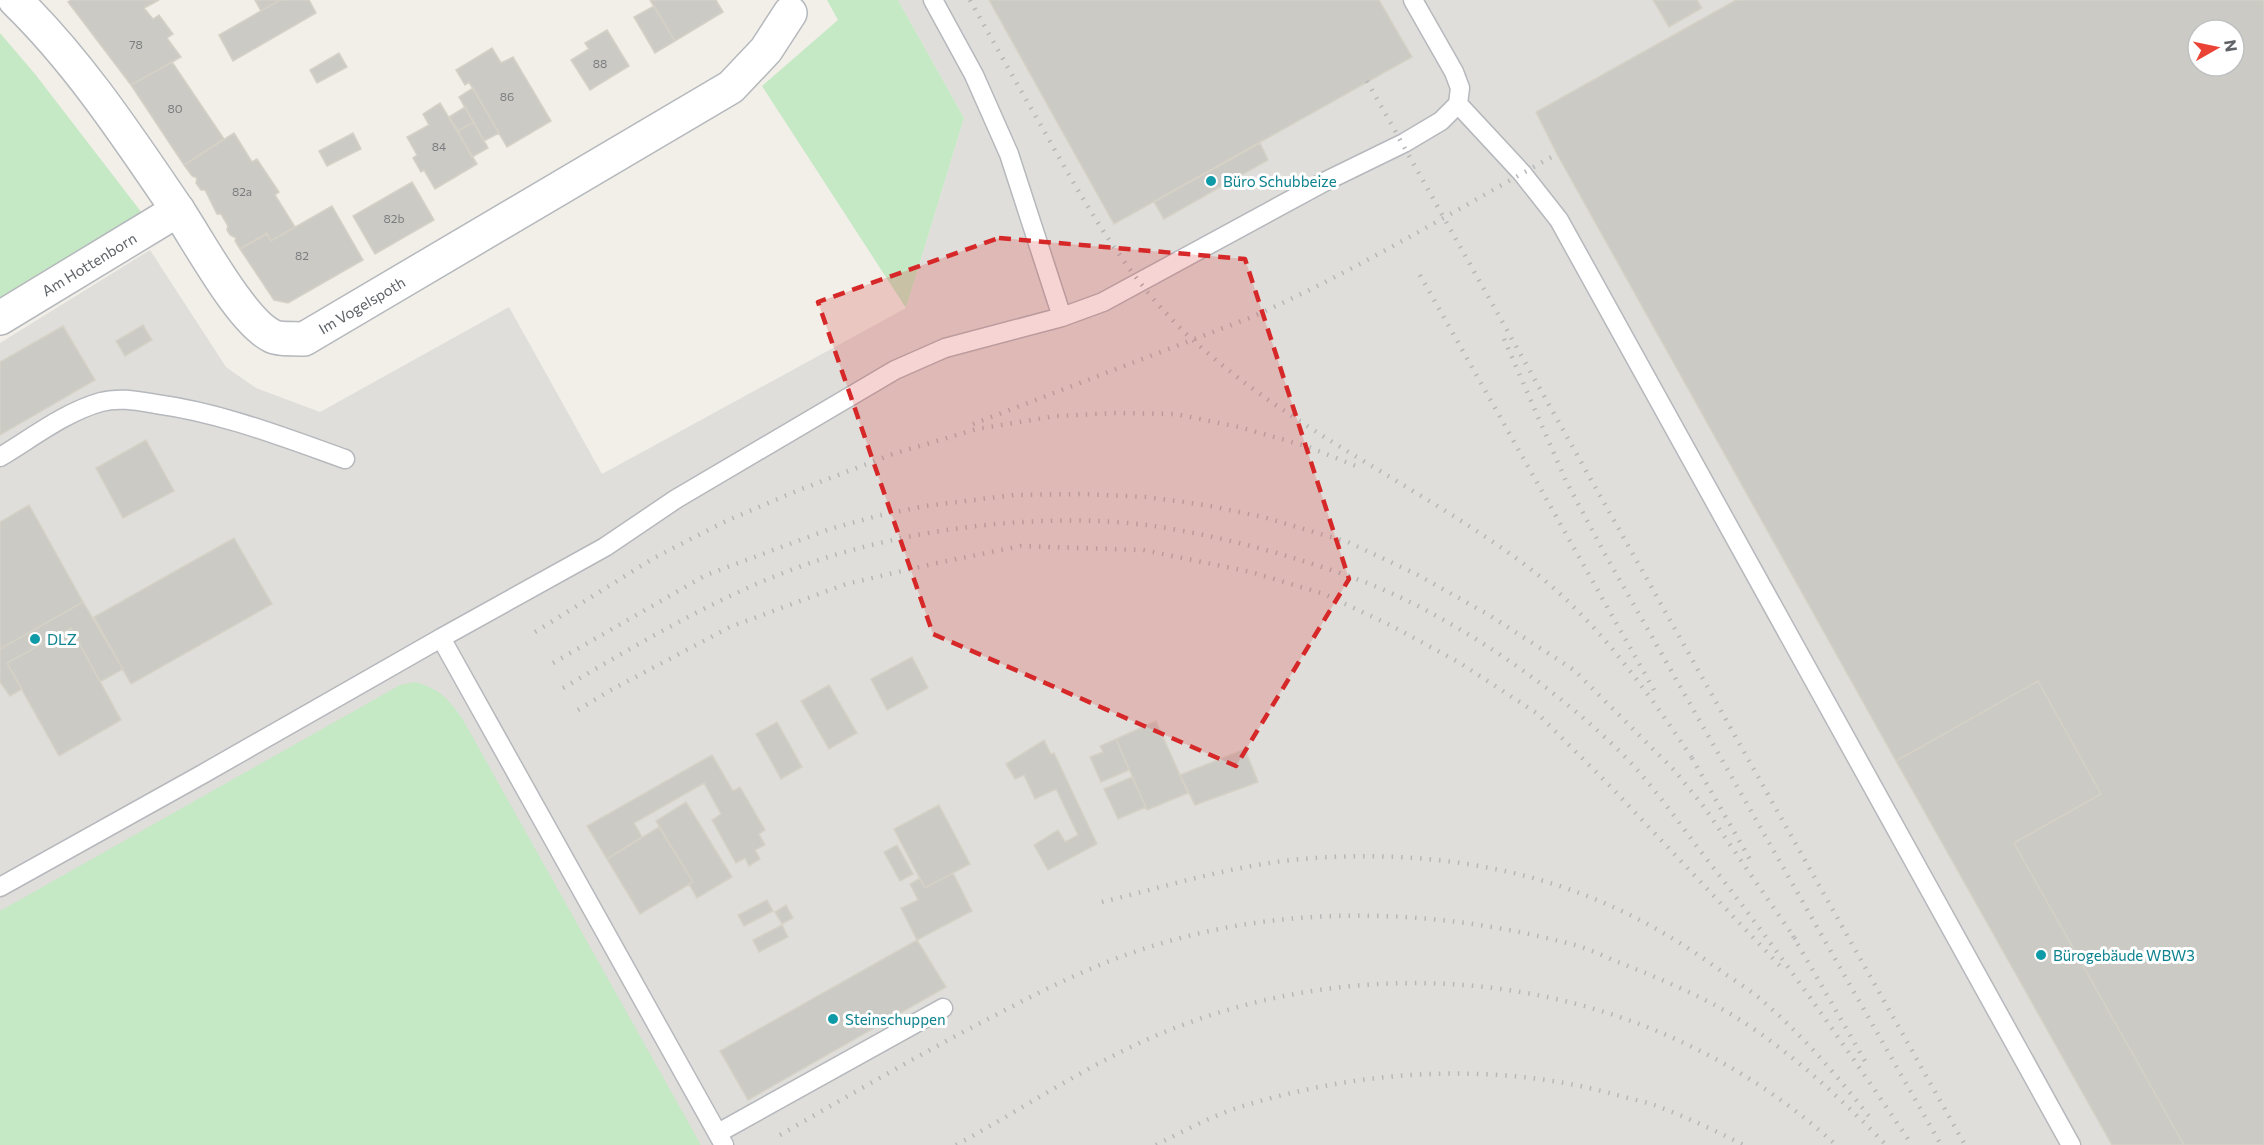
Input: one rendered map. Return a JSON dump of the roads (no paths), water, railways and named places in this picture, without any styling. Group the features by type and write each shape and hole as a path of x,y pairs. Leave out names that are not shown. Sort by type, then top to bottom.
{"street":[{"name":"Im Vogelspoth","path":"15,0 38,23 97,95 178,210 244,313 272,337 303,339 731,87 766,50 790,13"},
{"name":"Am Hottenborn","path":"0,318 178,210"}],"lane":[{"path":"933,0 974,75 1009,154 1062,317"},
{"path":"0,887 605,547 675,499 895,370 945,348 1062,317 1103,302 1324,182 1404,143 1441,121 1458,104 1460,88 1454,72 1413,0"},
{"path":"1458,104 1522,173 1559,220 2071,1145"},
{"path":"0,457 77,411 102,402 126,399 184,408 255,426 345,459"},
{"path":"441,638 721,1139 943,1008"}],"railway":[{"path":"970,0 1095,218 1131,270 1171,319 1232,373 1272,402 1480,533 1547,582 1572,605 1617,655 1658,708 1696,764"},
{"path":"1367,81 1965,1145"},
{"path":"973,424 1252,317 1291,299 1368,260 1557,154"},
{"path":"1420,275 1654,690"},
{"path":"1504,339 1566,481 1606,556 1941,1145"},
{"path":"535,632 654,558 726,521 893,454 977,429 1056,416 1115,413 1175,414 1239,427 1306,446 1361,468"},
{"path":"553,663 706,575 830,529 925,506 1014,495 1081,494 1147,497 1205,505 1263,517 1348,542 1418,575 1489,615 1574,670 1675,771 1704,807 1798,943"},
{"path":"563,688 685,619 780,574 852,550 935,532 1022,522 1107,521 1185,531 1282,554 1327,569 1368,583 1408,601 1489,647 1564,702 1623,755 1660,798 1759,927 1837,1035 1912,1145"},
{"path":"578,710 609,691 730,627 846,584 937,563 1021,546 1143,550 1251,572 1324,594 1392,626 1460,663 1538,714 1610,786 1780,966"},
{"path":"1692,758 1752,863"},
{"path":"1102,902 1251,866 1336,857 1371,856 1440,860 1542,880 1613,907 1650,926 1686,947 1749,990 1808,1044 1872,1120"},
{"path":"780,1135 984,1021 1060,982 1120,957 1193,935 1247,924 1302,918 1357,916 1412,917 1521,932 1595,952 1663,980 1735,1016 1781,1049 1826,1086 1886,1145"},
{"path":"1793,936 1865,1061"},
{"path":"956,1145 1086,1070 1167,1031 1253,1003 1341,987 1430,983 1518,992 1604,1012 1687,1044 1765,1089 1836,1145"},
{"path":"1156,1145 1221,1114 1288,1094 1334,1084 1427,1074 1521,1077 1567,1084 1657,1106 1744,1145"}],"place":[{"name":"Büro Schubbeize","path":"1211,181"},
{"name":"DLZ","path":"35,639"},
{"name":"Bürogebäude WBW3","path":"2041,955"},
{"name":"Steinschuppen","path":"833,1019"}]}
